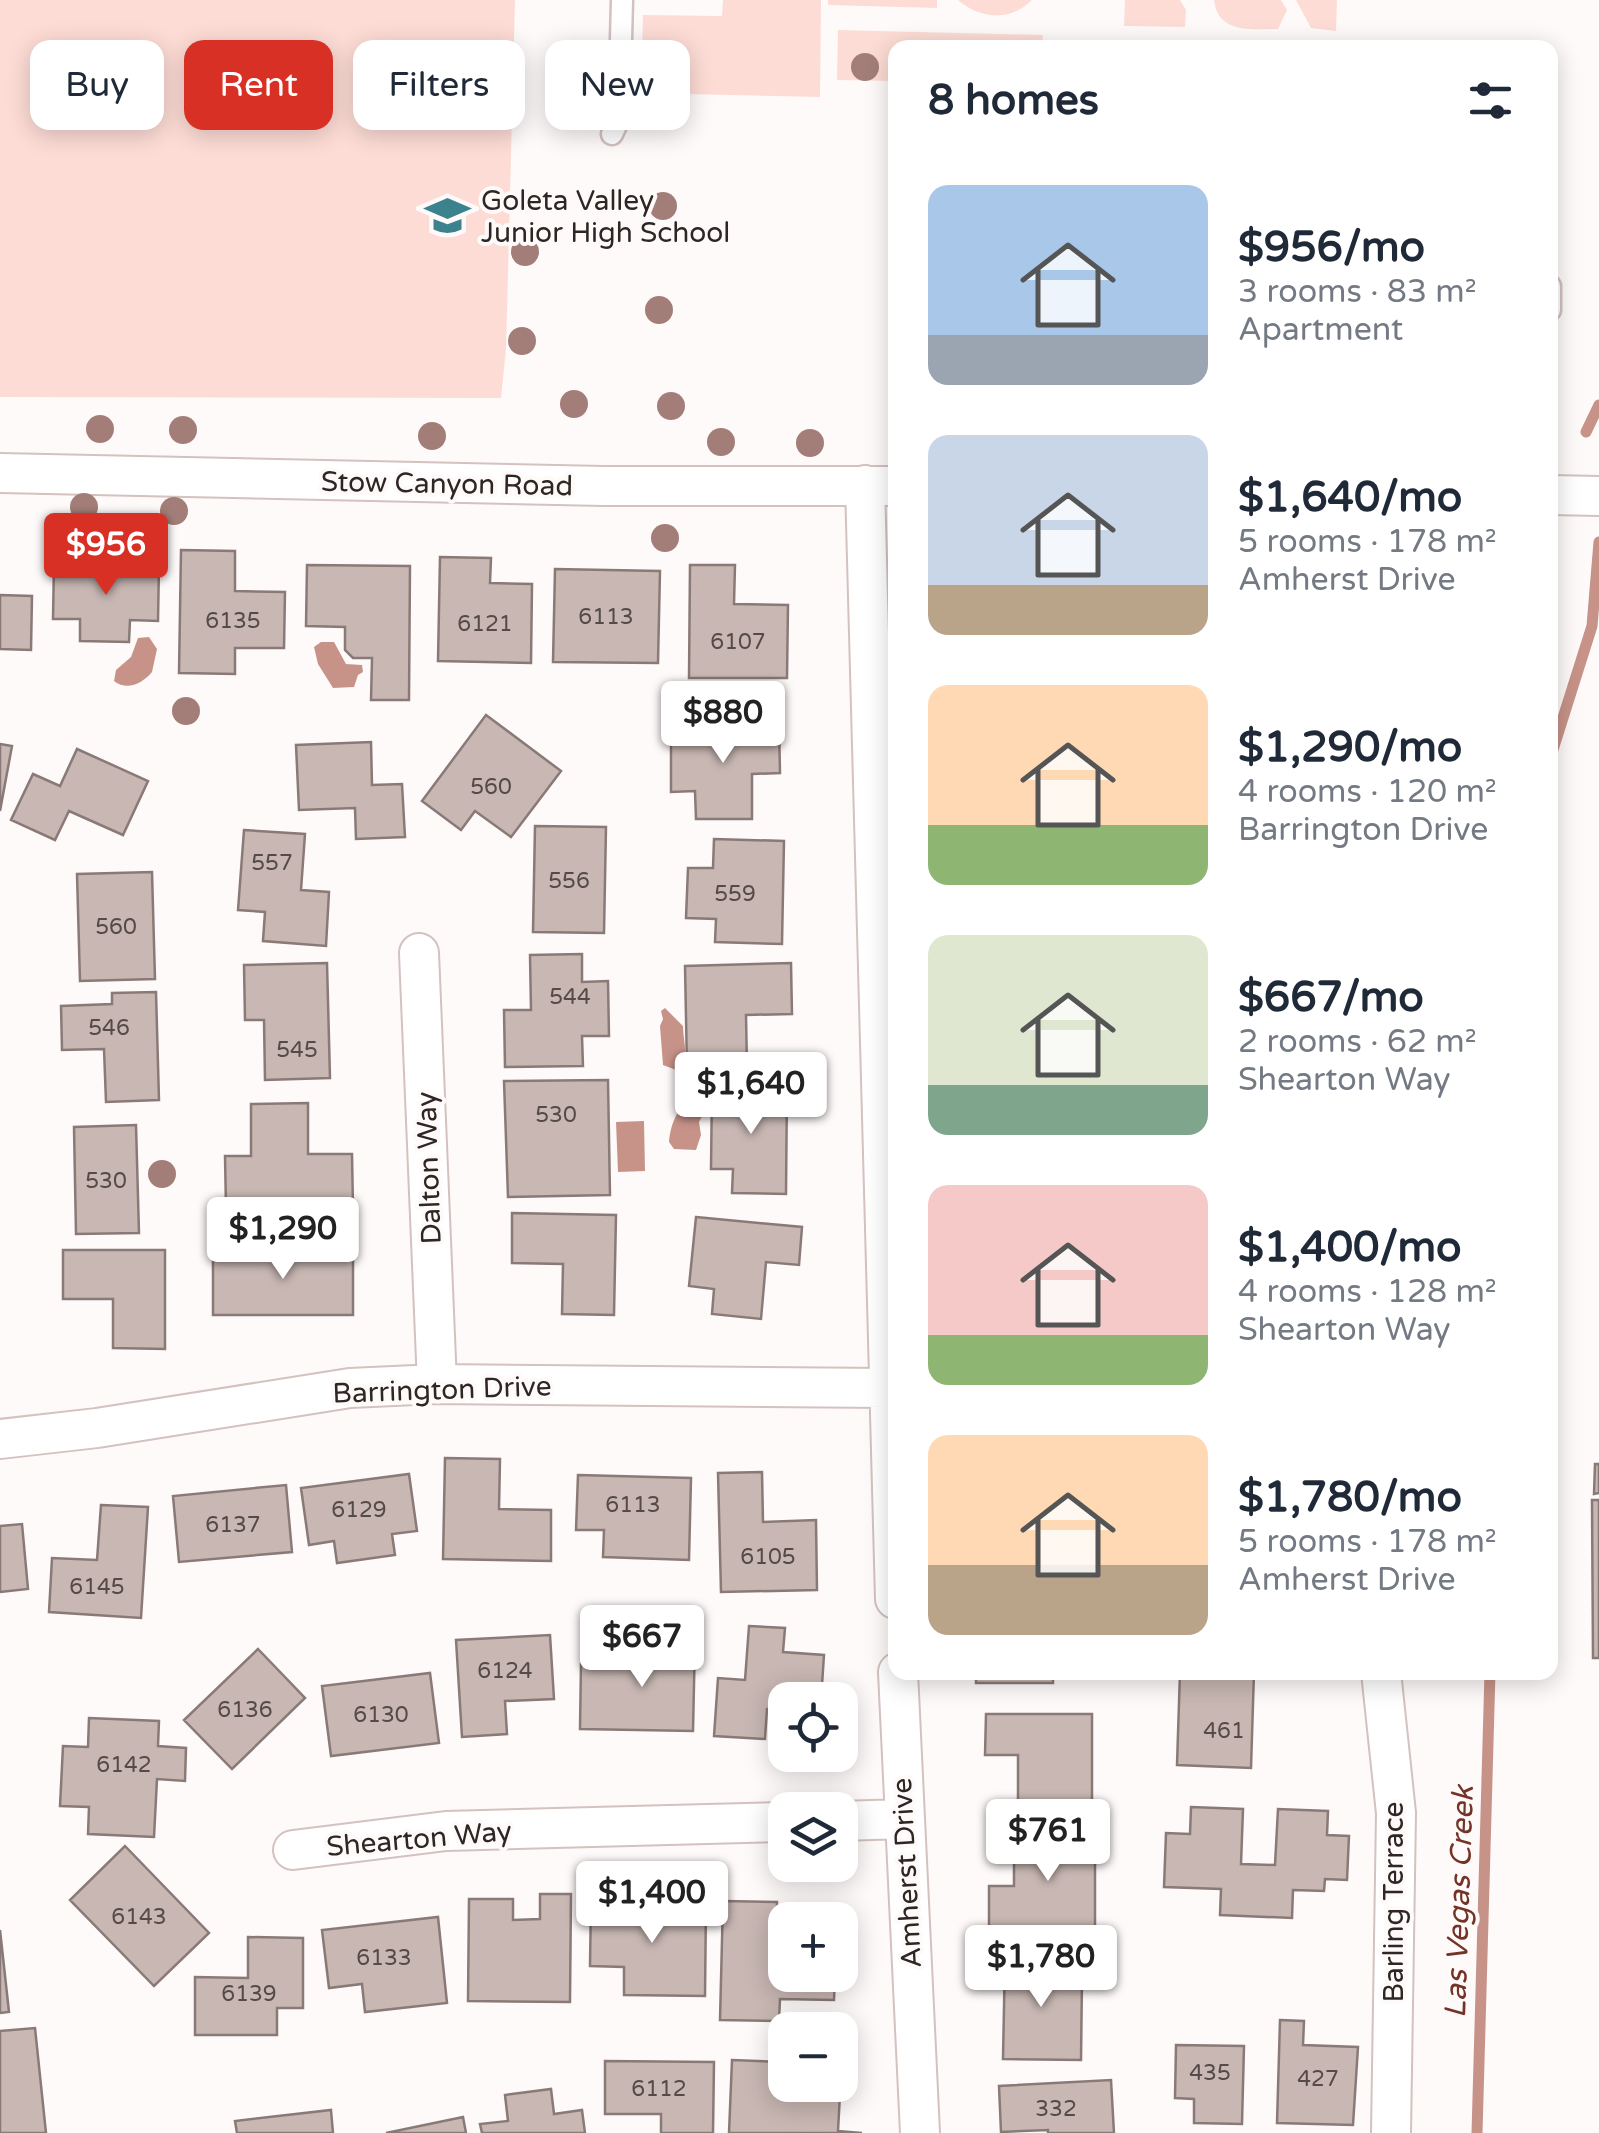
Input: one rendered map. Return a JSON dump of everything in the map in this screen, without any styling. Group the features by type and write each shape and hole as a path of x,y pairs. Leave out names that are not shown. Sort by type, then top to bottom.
{"street":[{"name":"Stow Canyon Road","path":"0,473 604,486 880,486"},
{"path":"880,486 888,1388"},
{"path":"1558,496 1599,496"},
{"name":"Dalton Way","path":"418,952 437,1384"},
{"name":"Barrington Drive","path":"0,1439 97,1428 350,1388 437,1384 888,1388"},
{"name":"Amherst Drive","path":"898,1680 920,2133"},
{"name":"Barling Terrace","path":"1382,1680 1396,1813 1391,2133"},
{"path":"858,1820 903,1819"},
{"name":"Shearton Way","path":"293,1850 446,1830 768,1822"}],"lane":[{"path":"612,134 619,119 622,0"}],"shaded area":[{"path":"0,0 515,0 514,40 353,40 353,130 512,130 506,349 501,398 0,397"},
{"path":"723,0 821,0 820,97 690,94 690,40 642,40 643,15 722,16"},
{"path":"828,0 937,0 937,8 828,5"},
{"path":"958,0 1032,0 1014,12 995,15 976,11"},
{"path":"1125,0 1180,0 1186,10 1185,27 1124,26"},
{"path":"1214,0 1281,0 1287,10 1278,29 1247,29 1222,19"},
{"path":"1296,0 1337,0 1336,31 1311,28"},
{"path":"838,30 1043,35 1043,40 888,40 888,81 837,80"},
{"path":"149,637 157,649 152,672 134,685 114,681 116,670 131,657 138,638"},
{"path":"321,642 334,642 346,664 362,665 363,672 354,687 333,688 318,664 314,647"},
{"path":"665,1008 683,1026 685,1056 676,1070 663,1065 660,1026 661,1011"},
{"path":"696,1096 709,1103 699,1122 701,1135 696,1150 674,1149 669,1142 674,1121 680,1109"},
{"path":"644,1121 645,1171 618,1172 616,1122"}],"building":[{"path":"181,550 235,551 235,591 285,592 284,648 235,648 235,674 179,673"},
{"path":"440,557 491,558 490,583 532,584 531,663 438,661"},
{"path":"54,563 159,565 158,621 130,620 129,642 80,641 80,619 53,619"},
{"path":"307,565 410,566 409,700 371,700 372,658 353,658 345,650 345,627 306,626"},
{"path":"690,565 735,565 734,604 788,605 787,678 689,678"},
{"path":"555,569 660,571 658,663 553,662"},
{"path":"0,595 32,596 31,650 0,649"},
{"path":"486,715 561,771 511,837 475,811 461,830 422,801"},
{"path":"779,724 780,773 752,774 752,819 696,819 695,791 671,792 671,726"},
{"path":"371,742 372,785 402,784 405,837 356,839 355,808 299,810 296,745"},
{"path":"0,744 12,746 0,811"},
{"path":"77,749 148,781 123,835 69,811 55,840 11,820 33,774 60,786"},
{"path":"535,826 606,827 604,933 533,932"},
{"path":"244,830 305,834 301,890 329,892 326,946 263,941 265,912 238,910"},
{"path":"714,839 784,841 782,944 715,942 716,919 686,918 688,868 713,868"},
{"path":"152,872 155,979 80,981 77,874"},
{"path":"582,954 582,982 608,981 609,1036 582,1036 583,1066 505,1067 504,1010 531,1010 530,955"},
{"path":"327,963 330,1078 265,1080 264,1020 245,1020 244,965"},
{"path":"791,963 792,1014 746,1015 747,1067 687,1069 685,966"},
{"path":"156,992 159,1100 106,1102 104,1049 62,1050 61,1006 112,1004 112,993"},
{"path":"608,1080 610,1195 508,1197 504,1081"},
{"path":"712,1087 787,1087 786,1194 732,1193 733,1169 711,1169"},
{"path":"308,1103 308,1154 352,1154 353,1208 226,1209 225,1156 251,1156 251,1104"},
{"path":"136,1125 139,1233 76,1234 74,1127"},
{"path":"512,1213 616,1215 614,1315 562,1314 563,1264 512,1263"},
{"path":"696,1217 802,1227 799,1265 766,1262 761,1319 712,1314 714,1289 689,1286"},
{"path":"63,1250 165,1250 165,1349 113,1348 113,1299 63,1299"},
{"path":"213,1250 353,1250 353,1315 213,1315"},
{"path":"445,1458 500,1459 499,1509 551,1510 551,1561 443,1559"},
{"path":"1595,1464 1599,1464 1599,1493 1594,1494"},
{"path":"762,1472 763,1522 816,1520 817,1590 721,1592 718,1473"},
{"path":"409,1474 417,1531 392,1534 395,1555 337,1563 334,1541 309,1545 301,1488"},
{"path":"578,1475 691,1478 689,1560 603,1557 604,1530 576,1530"},
{"path":"286,1485 292,1552 179,1562 173,1496"},
{"path":"1592,1500 1599,1500 1599,1658 1593,1658"},
{"path":"101,1505 148,1507 141,1618 49,1612 52,1558 97,1560"},
{"path":"22,1524 28,1589 0,1592 0,1526"},
{"path":"749,1626 785,1628 783,1652 824,1655 822,1682 768,1682 765,1739 714,1736 718,1678 745,1680"},
{"path":"550,1635 554,1699 505,1701 507,1734 462,1737 456,1640"},
{"path":"637,1638 695,1639 693,1731 580,1729 581,1664 637,1665"},
{"path":"258,1649 305,1698 232,1769 184,1720"},
{"path":"430,1673 439,1743 331,1756 322,1686"},
{"path":"976,1680 1053,1680 1053,1683"},
{"path":"1180,1680 1254,1680 1251,1768 1177,1765"},
{"path":"986,1714 1092,1714 1092,1804 1018,1805 1018,1755 985,1755"},
{"path":"89,1718 159,1721 158,1746 186,1748 185,1781 157,1779 154,1837 88,1834 89,1807 60,1806 63,1746 88,1747"},
{"path":"1191,1807 1243,1809 1241,1864 1275,1865 1278,1809 1328,1811 1327,1835 1349,1836 1347,1880 1325,1879 1324,1891 1293,1890 1292,1918 1220,1915 1221,1889 1164,1887 1166,1833 1190,1834"},
{"path":"1014,1835 1095,1835 1095,1927 989,1927 989,1886 1014,1886"},
{"path":"125,1846 209,1933 154,1986 70,1900"},
{"path":"540,1894 571,1894 570,2002 468,2001 469,1899 513,1899 513,1920 540,1919"},
{"path":"591,1901 706,1903 705,1996 624,1995 624,1967 590,1966"},
{"path":"723,1901 777,1902 768,1902 768,1992 834,1992 834,2000 780,1999 779,2012 768,2012 768,2021 720,2020"},
{"path":"438,1917 447,2003 365,2012 362,1984 329,1988 322,1930"},
{"path":"0,1930 9,2012 0,2013"},
{"path":"248,1937 303,1938 303,2008 277,2008 277,2035 195,2035 195,1977 248,1978"},
{"path":"1005,1956 1061,1956 1061,1979 1082,1979 1081,2060 1003,2059"},
{"path":"1280,2020 1304,2021 1303,2045 1358,2047 1353,2125 1277,2123"},
{"path":"35,2028 46,2133 0,2133 0,2031"},
{"path":"1176,2045 1244,2046 1242,2124 1194,2123 1194,2099 1175,2098"},
{"path":"732,2060 768,2061 768,2102 840,2102 838,2131 862,2133 729,2133"},
{"path":"605,2061 714,2062 713,2133 661,2133 661,2114 605,2114"},
{"path":"1111,2080 1114,2133 1001,2132 999,2086"},
{"path":"551,2089 554,2114 582,2110 585,2133 482,2133 480,2124 508,2121 505,2095"},
{"path":"331,2110 333,2133 237,2133 235,2121"},
{"path":"463,2117 466,2133 386,2133"}],"waterway":[{"name":"Las Vegas Creek","path":"1586,432 1599,405"},
{"name":"Las Vegas Creek","path":"1558,734 1592,626 1599,542"},
{"name":"Las Vegas Creek","path":"1477,2133 1490,1680"}],"place":[{"name":"Goleta Valley Junior High School","path":"448,216"}]}
